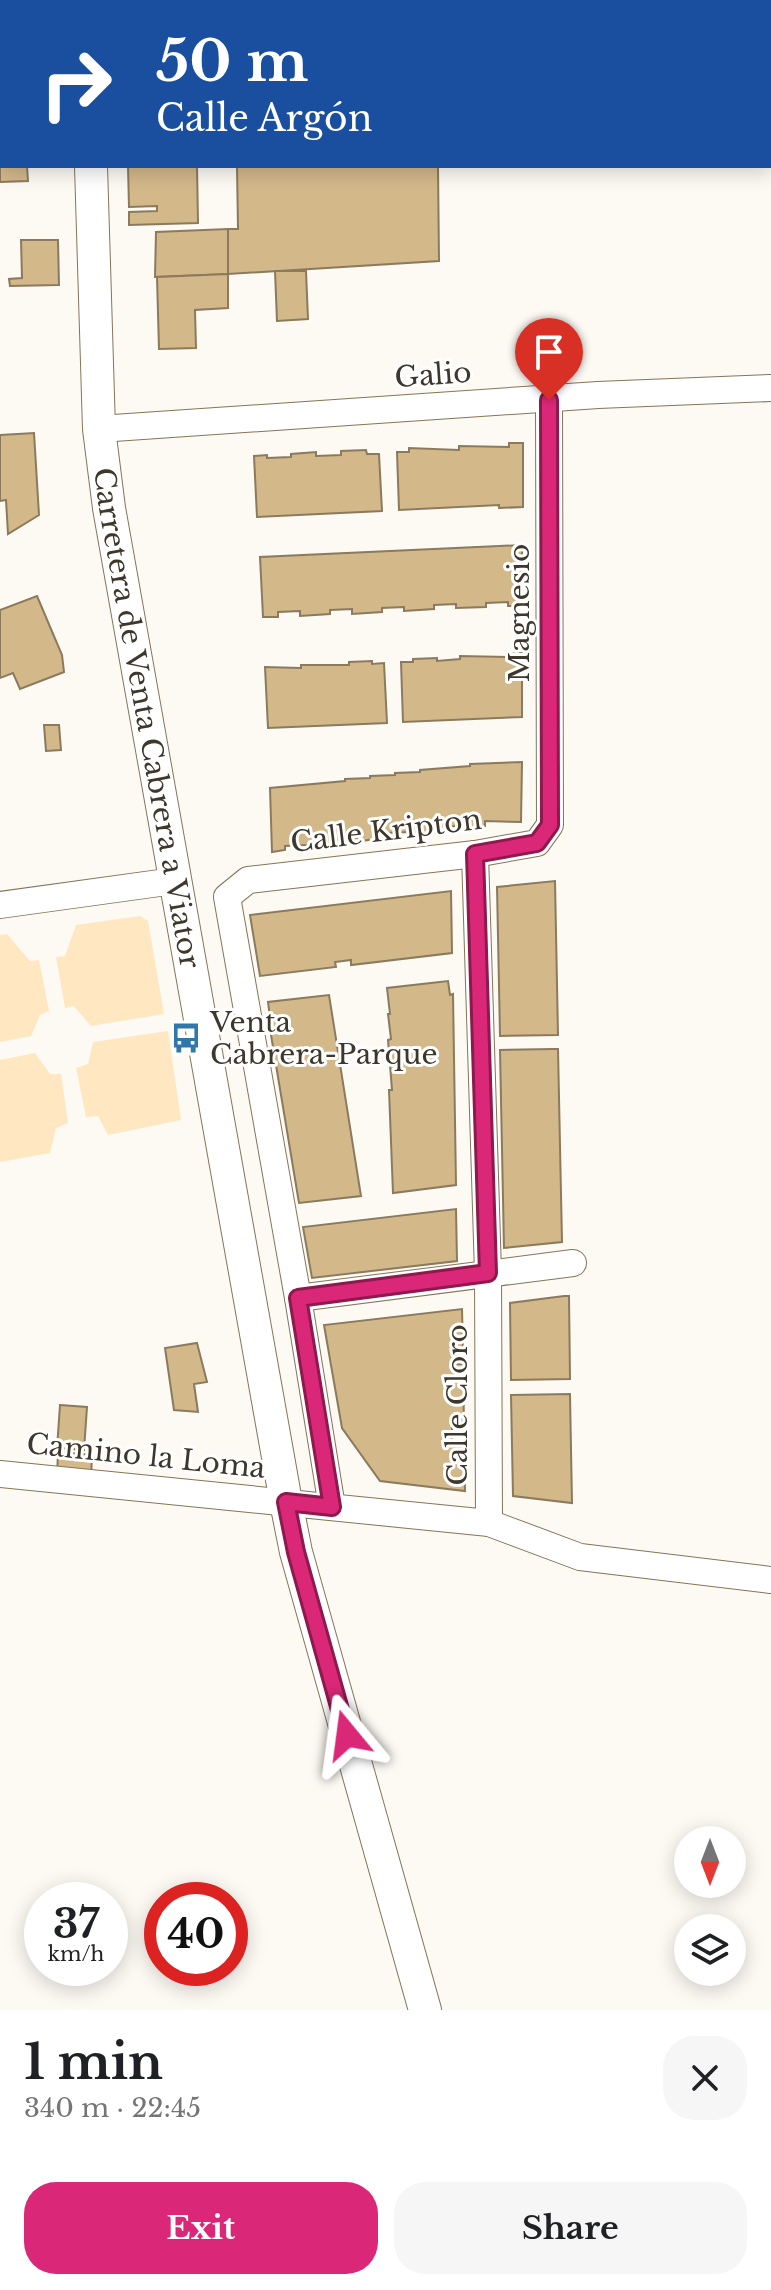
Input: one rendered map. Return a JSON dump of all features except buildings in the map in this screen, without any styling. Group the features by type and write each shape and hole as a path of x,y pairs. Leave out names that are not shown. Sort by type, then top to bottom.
{"street":[{"name":"Carretera de Venta Cabrera a Viator","path":"91,168 99,429 109,508 286,1502 296,1552 425,2010"},
{"name":"Galio","path":"99,429 771,388"},
{"name":"Magnesio","path":"549,400 550,825"},
{"name":"Calle Kripton","path":"298,1298 227,897 248,880 475,854 537,843 550,825"},
{"name":"Calle Cloro","path":"475,854 488,1273 489,1523"},
{"path":"0,905 174,881"},
{"path":"332,1507 298,1298 573,1263"},
{"name":"Camino la Loma","path":"0,1474 489,1523 580,1557 771,1580"}],"shaded area":[{"path":"140,916 148,921 164,1014 91,1026 74,1006 65,1008 56,957 65,956 76,925"},
{"path":"7,934 30,961 39,960 49,1011 40,1015 31,1036 0,1042 0,935"},
{"path":"168,1031 181,1120 108,1135 98,1116 86,1117 76,1068 88,1064 93,1042"},
{"path":"35,1053 50,1074 61,1074 68,1123 56,1128 50,1153 0,1162 0,1060"}],"place":[{"name":"Venta Cabrera-Parque","path":"186,1038"}],"route":[{"path":"347,1735 296,1552 286,1502 332,1507 298,1298 488,1273 475,854 537,843 550,825 549,400"}]}
